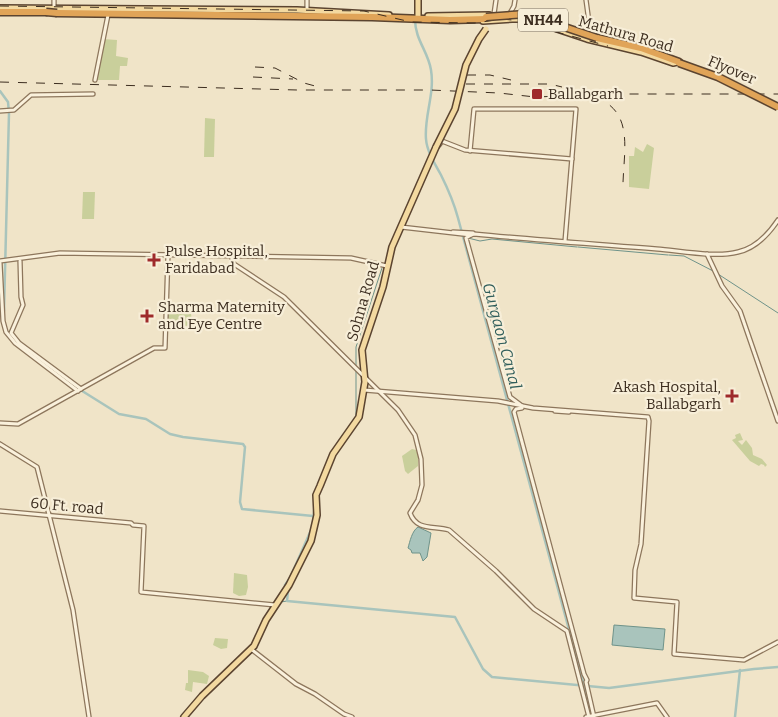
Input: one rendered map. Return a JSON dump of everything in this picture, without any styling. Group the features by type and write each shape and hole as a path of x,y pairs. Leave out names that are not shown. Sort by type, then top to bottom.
{"highway":[{"name":"NH44","path":"0,11 180,14"},
{"path":"262,13 274,11"},
{"name":"Mathura Road","path":"262,13 307,12 416,18"},
{"name":"NH44","path":"105,13 262,13"},
{"path":"353,15 372,13 383,16"},
{"name":"Mathura Road","path":"180,14 416,18 529,17 597,39 644,48 677,62"},
{"path":"168,16 180,14"},
{"name":"Mathura Road","path":"634,47 677,62"},
{"name":"Flyover","path":"677,62 724,78 778,106"}],"main road":[{"path":"416,18 417,0"},
{"name":"Mathura Road","path":"0,11 168,16 416,18"},
{"name":"Mathura Road","path":"274,11 372,13 416,18"},
{"name":"Mathura Road","path":"53,12 262,13"},
{"path":"486,28 491,18 508,12 530,14 634,47"},
{"path":"491,18 529,20 588,40 634,47"},
{"name":"Sohna Road","path":"184,717 202,696 255,644 266,620 286,590 311,538 317,515 316,495 333,454 359,417 365,376 362,350 384,287 385,267 400,227 455,109 466,65 491,18"}],"street":[{"path":"53,0 53,12"},
{"path":"307,0 307,12"},
{"path":"491,18 496,0"},
{"path":"586,0 588,22 586,33"},
{"path":"505,19 514,3"},
{"path":"94,80 105,13"},
{"path":"0,111 18,107 26,97 31,95 93,94"},
{"path":"470,151 474,109 576,108 565,241"},
{"path":"434,153 442,141 459,149 470,151 572,159"},
{"path":"400,227 459,232 465,235 565,241 709,254 736,254 759,243 777,222"},
{"path":"465,235 510,397 520,403 522,407"},
{"path":"3,262 60,253 168,256"},
{"path":"709,254 727,294 740,311 778,420"},
{"path":"3,262 59,255 168,256 353,260 385,267"},
{"path":"0,423 18,424 153,348 165,348 168,256"},
{"path":"231,257 234,264 285,297 398,410 415,435 421,460 422,485 418,500 410,513 413,520 425,527 449,530 496,571 534,609 566,630 581,683 585,689"},
{"path":"20,261 21,299 23,305 11,333 20,343 79,390"},
{"path":"3,262 2,321 6,332 15,343 79,390"},
{"path":"364,391 647,418 639,552 635,570 635,598 678,603 673,653 744,660 778,642"},
{"path":"522,407 514,412 587,680 585,689 590,716 657,703 668,717"},
{"path":"0,444 37,467 72,607 89,717"},
{"name":"60 Ft. road","path":"0,511 132,524 145,527 141,592 276,605"},
{"path":"251,649 296,684 352,717"}],"green space":[{"path":"103,39 117,40 116,56 128,58 127,66 120,66 119,80 95,80"},
{"path":"205,118 215,119 214,157 204,157"},
{"path":"647,144 654,148 649,189 629,187 629,156 634,156 635,147 643,152"},
{"path":"83,192 95,192 94,219 82,219"},
{"path":"168,311 191,312 192,326 168,325"},
{"path":"740,433 743,440 738,441 742,445 746,440 752,448 753,455 762,459 767,465 765,467 750,461 732,440 736,438 735,435"},
{"path":"412,449 416,450 418,454 418,466 408,474 405,471 402,456"},
{"path":"234,573 247,575 248,587 246,595 239,596 233,593"},
{"path":"215,638 228,639 227,648 221,649 213,645"},
{"path":"188,670 203,672 209,676 207,684 193,682 192,692 185,690 186,683 188,683"}],"water":[{"path":"418,527 431,533 427,557 423,561 420,553 412,553 408,548 413,534"},
{"path":"614,625 665,629 663,650 612,645"}],"waterway":[{"name":"Gurgaon Canal","path":"415,19 417,33 429,63 432,79 426,130 428,149 456,212 592,715"},
{"path":"0,91 8,102 9,113 4,311"},
{"path":"464,237 480,241 492,239 577,247"},
{"path":"578,247 668,255"},
{"path":"669,255 684,256 715,272"},
{"path":"356,418 356,347 382,268"},
{"path":"718,274 778,313"},
{"path":"79,389 119,414 146,419 170,434 243,444 245,447 240,502 242,509 313,516 314,520"},
{"path":"315,491 331,452 345,433"},
{"path":"313,517 314,502"},
{"path":"311,530 290,578 285,585 288,591 287,601 455,617 483,669 492,677 609,688 778,667"},
{"path":"281,602 287,601"},
{"path":"735,717 740,670"}],"railway":[{"path":"0,6 364,11 411,22 475,23 502,19 608,46"},
{"path":"255,67 275,68 304,83 315,86"},
{"path":"467,75 490,75 511,80"},
{"path":"253,77 293,79"},
{"path":"0,82 297,90 430,90 499,93 535,97 620,94 778,94"},
{"path":"466,84 550,84 562,87"},
{"path":"594,97 607,103 616,111 621,121 625,144 623,183"}],"place":[{"name":"Ballabgarh","path":"537,94"},
{"name":"Pulse Hospital, Faridabad","path":"154,260"},
{"name":"Sharma Maternity and Eye Centre","path":"147,316"},
{"name":"Akash Hospital, Ballabgarh","path":"732,396"}]}
